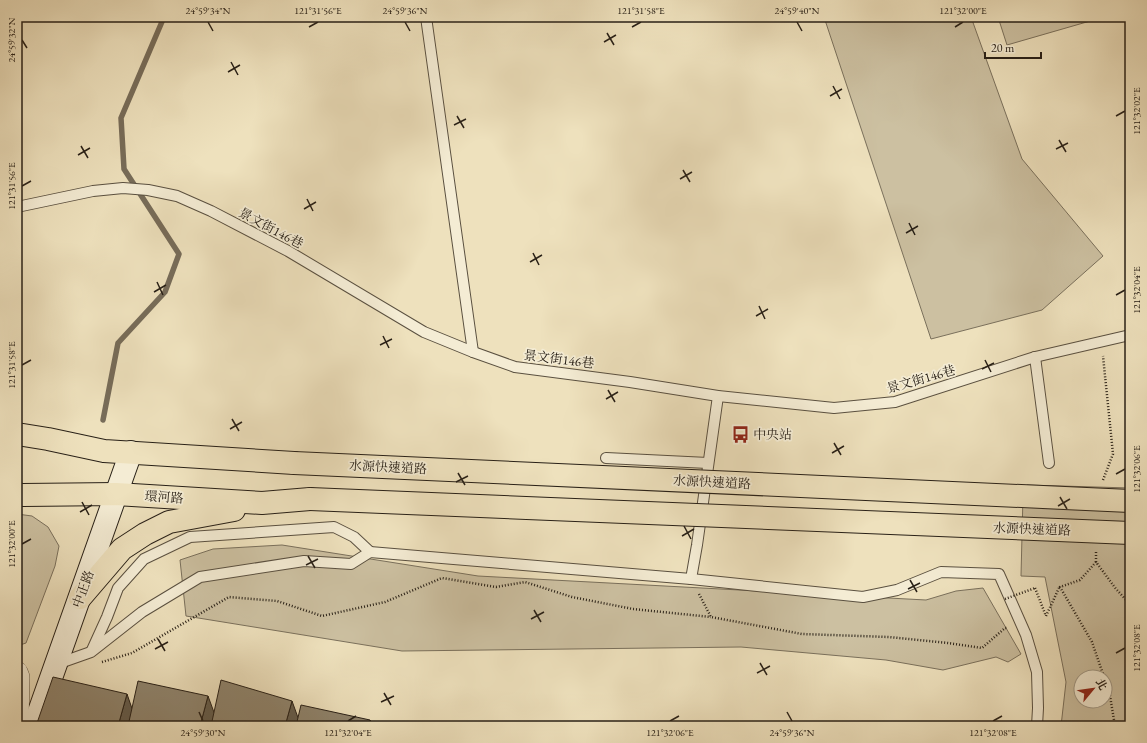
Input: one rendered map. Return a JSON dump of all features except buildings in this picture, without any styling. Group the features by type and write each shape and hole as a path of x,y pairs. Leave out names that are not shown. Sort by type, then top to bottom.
{"highway":[{"path":"17,434 104,451"},
{"path":"17,449 50,452 131,452"},
{"name":"水源快速道路","path":"131,452 294,463 1130,501"},
{"path":"17,482 90,495"},
{"name":"環河路","path":"17,494 116,494 262,503 310,499"},
{"name":"水源快速道路","path":"310,499 1130,533"},
{"path":"80,598 122,548 145,534 169,522 229,511 262,503"}],"street":[{"name":"中正路","path":"34,726 131,452"},
{"path":"17,672 19,677 18,726"}],"lane":[{"path":"426,17 473,352"},
{"name":"景文街146巷","path":"17,207 93,191 123,188 148,190 177,196 211,210 288,252 424,332 473,352 515,367 630,382 718,396 834,408 895,402 1035,357 1130,335"},
{"path":"1035,357 1049,463"},
{"path":"691,579 718,396"},
{"path":"606,458 708,463"},
{"path":"91,652 118,588 144,559 190,537 334,527 354,537 370,552"},
{"path":"56,665 91,652 142,612 200,577 304,562 351,564 370,552 691,579 863,597 897,590 941,572 999,574 1026,635 1037,672 1037,726"}],"path":[{"path":"1101,483 1113,454 1102,341"},
{"path":"1005,599 1035,588 1046,616 1060,587 1080,580 1096,562 1097,546"},
{"path":"1096,562 1116,589 1130,604"},
{"path":"95,665 132,653 229,597 276,601 322,616 385,602 442,578 496,587 525,582 572,597 633,609 711,617 802,634 889,637 982,648 1005,628 1011,628"},
{"path":"691,579 711,617"},
{"path":"1060,587 1092,642 1101,669"},
{"path":"1112,709 1115,726"}],"shaded area":[{"path":"824,17 971,17 1022,159 1103,256 1042,310 931,339"},
{"path":"998,17 1104,17 1007,45"},
{"path":"1027,485 1130,488 1130,726 1061,726 1066,682 1045,577 1021,576 1023,495 1029,496"},
{"path":"17,514 32,516 48,527 59,546 55,566 26,643 17,646"},
{"path":"282,545 478,576 926,600 956,591 983,588 1021,654 1008,662 996,657 943,670 886,660 741,647 402,651 186,616 180,560 213,549"}],"waterway":[{"path":"103,420 118,343 165,292 179,254 124,169 121,118 164,17"}],"place":[{"name":"中央站","path":"740,434"}]}
